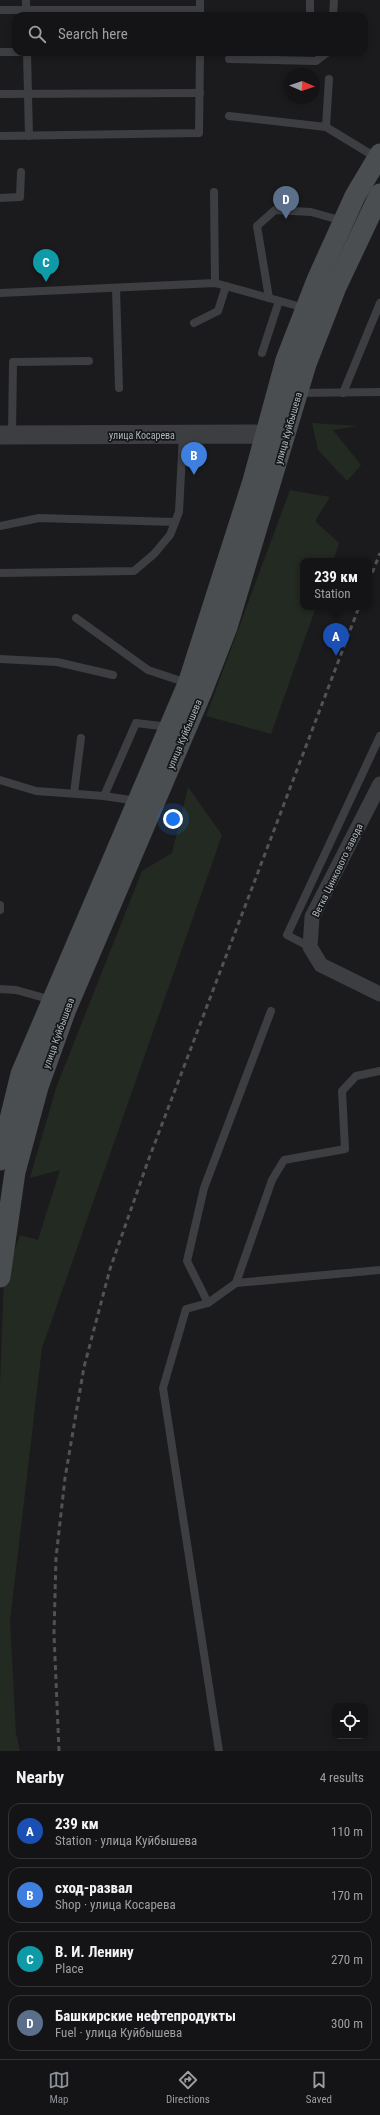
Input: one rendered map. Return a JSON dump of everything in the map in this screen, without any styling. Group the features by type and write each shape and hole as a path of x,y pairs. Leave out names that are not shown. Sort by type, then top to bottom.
{"main road":[{"name":"улица Куйбышева","path":"0,1160 21,1074 59,1005 202,691 228,627 275,439 286,360 306,308 355,196 379,156"},
{"name":"улица Куйбышева","path":"0,1277 15,1172 59,1005 138,801 188,684 222,580 275,439 297,393 336,287 380,194"}],"street":[{"name":"улица Косарева","path":"6,435 255,434 275,439"},
{"name":"Ветка Цинкового завода","path":"310,947 312,917 380,784"},
{"path":"310,947 321,965 380,994"}],"lane":[{"path":"26,0 26,12"},
{"path":"200,0 200,12"},
{"path":"310,0 310,12"},
{"path":"333,12 334,0"},
{"path":"0,10 17,12"},
{"path":"0,52 12,52"},
{"path":"27,56 29,136"},
{"path":"0,136 199,133 200,56"},
{"path":"229,59 316,61 323,56"},
{"path":"326,127 329,79"},
{"path":"0,94 200,92"},
{"path":"229,116 326,127 379,156"},
{"path":"0,198 20,198 21,172"},
{"path":"214,192 215,283"},
{"path":"269,298 257,226 275,210 311,212 344,221"},
{"path":"0,293 215,283 306,308"},
{"path":"194,323 218,311 226,286"},
{"path":"116,288 119,388"},
{"path":"262,353 279,301"},
{"path":"342,393 380,303"},
{"path":"6,435 13,362 89,361"},
{"path":"297,393 380,392"},
{"path":"0,573 134,571 154,554 170,535 179,512 183,434"},
{"path":"0,526 39,518 175,522"},
{"path":"76,618 148,670 188,684"},
{"path":"0,659 57,662 112,675"},
{"path":"104,796 136,723 169,728"},
{"path":"310,947 287,935 380,736"},
{"path":"74,793 81,738"},
{"path":"0,780 36,791 74,793 138,801"},
{"path":"0,905 0,910"},
{"path":"0,989 16,990 59,1005"},
{"path":"208,1303 187,1261 204,1188 271,1011"},
{"path":"236,1283 272,1180 284,1160 345,1149 342,1091 356,1076 380,1072"},
{"path":"219,1751 163,1388 186,1309 208,1303 236,1283 380,1270"}],"shaded area":[{"path":"312,423 357,426 333,430 361,465 347,481 318,450"},
{"path":"290,490 330,497 315,521 339,543 334,558 300,558 300,610 315,610 271,734 206,716"},
{"path":"188,787 222,835 42,1348 10,1621 16,1733 20,1751 0,1751 0,1384 4,1280 20,1235 38,1240 60,1170 30,1178 56,1088 142,871 172,853"}],"railway":[{"path":"372,573 380,553"},
{"path":"59,1751 54,1634 56,1558 65,1478 84,1367 110,1269 148,1161 358,610"}],"place":[{"name":"Башкирские нефтепродукты","path":"286,219"},
{"name":"В. И. Ленину","path":"46,282"},
{"name":"сход-развал","path":"194,475"},
{"name":"239 км","path":"336,656"}]}
